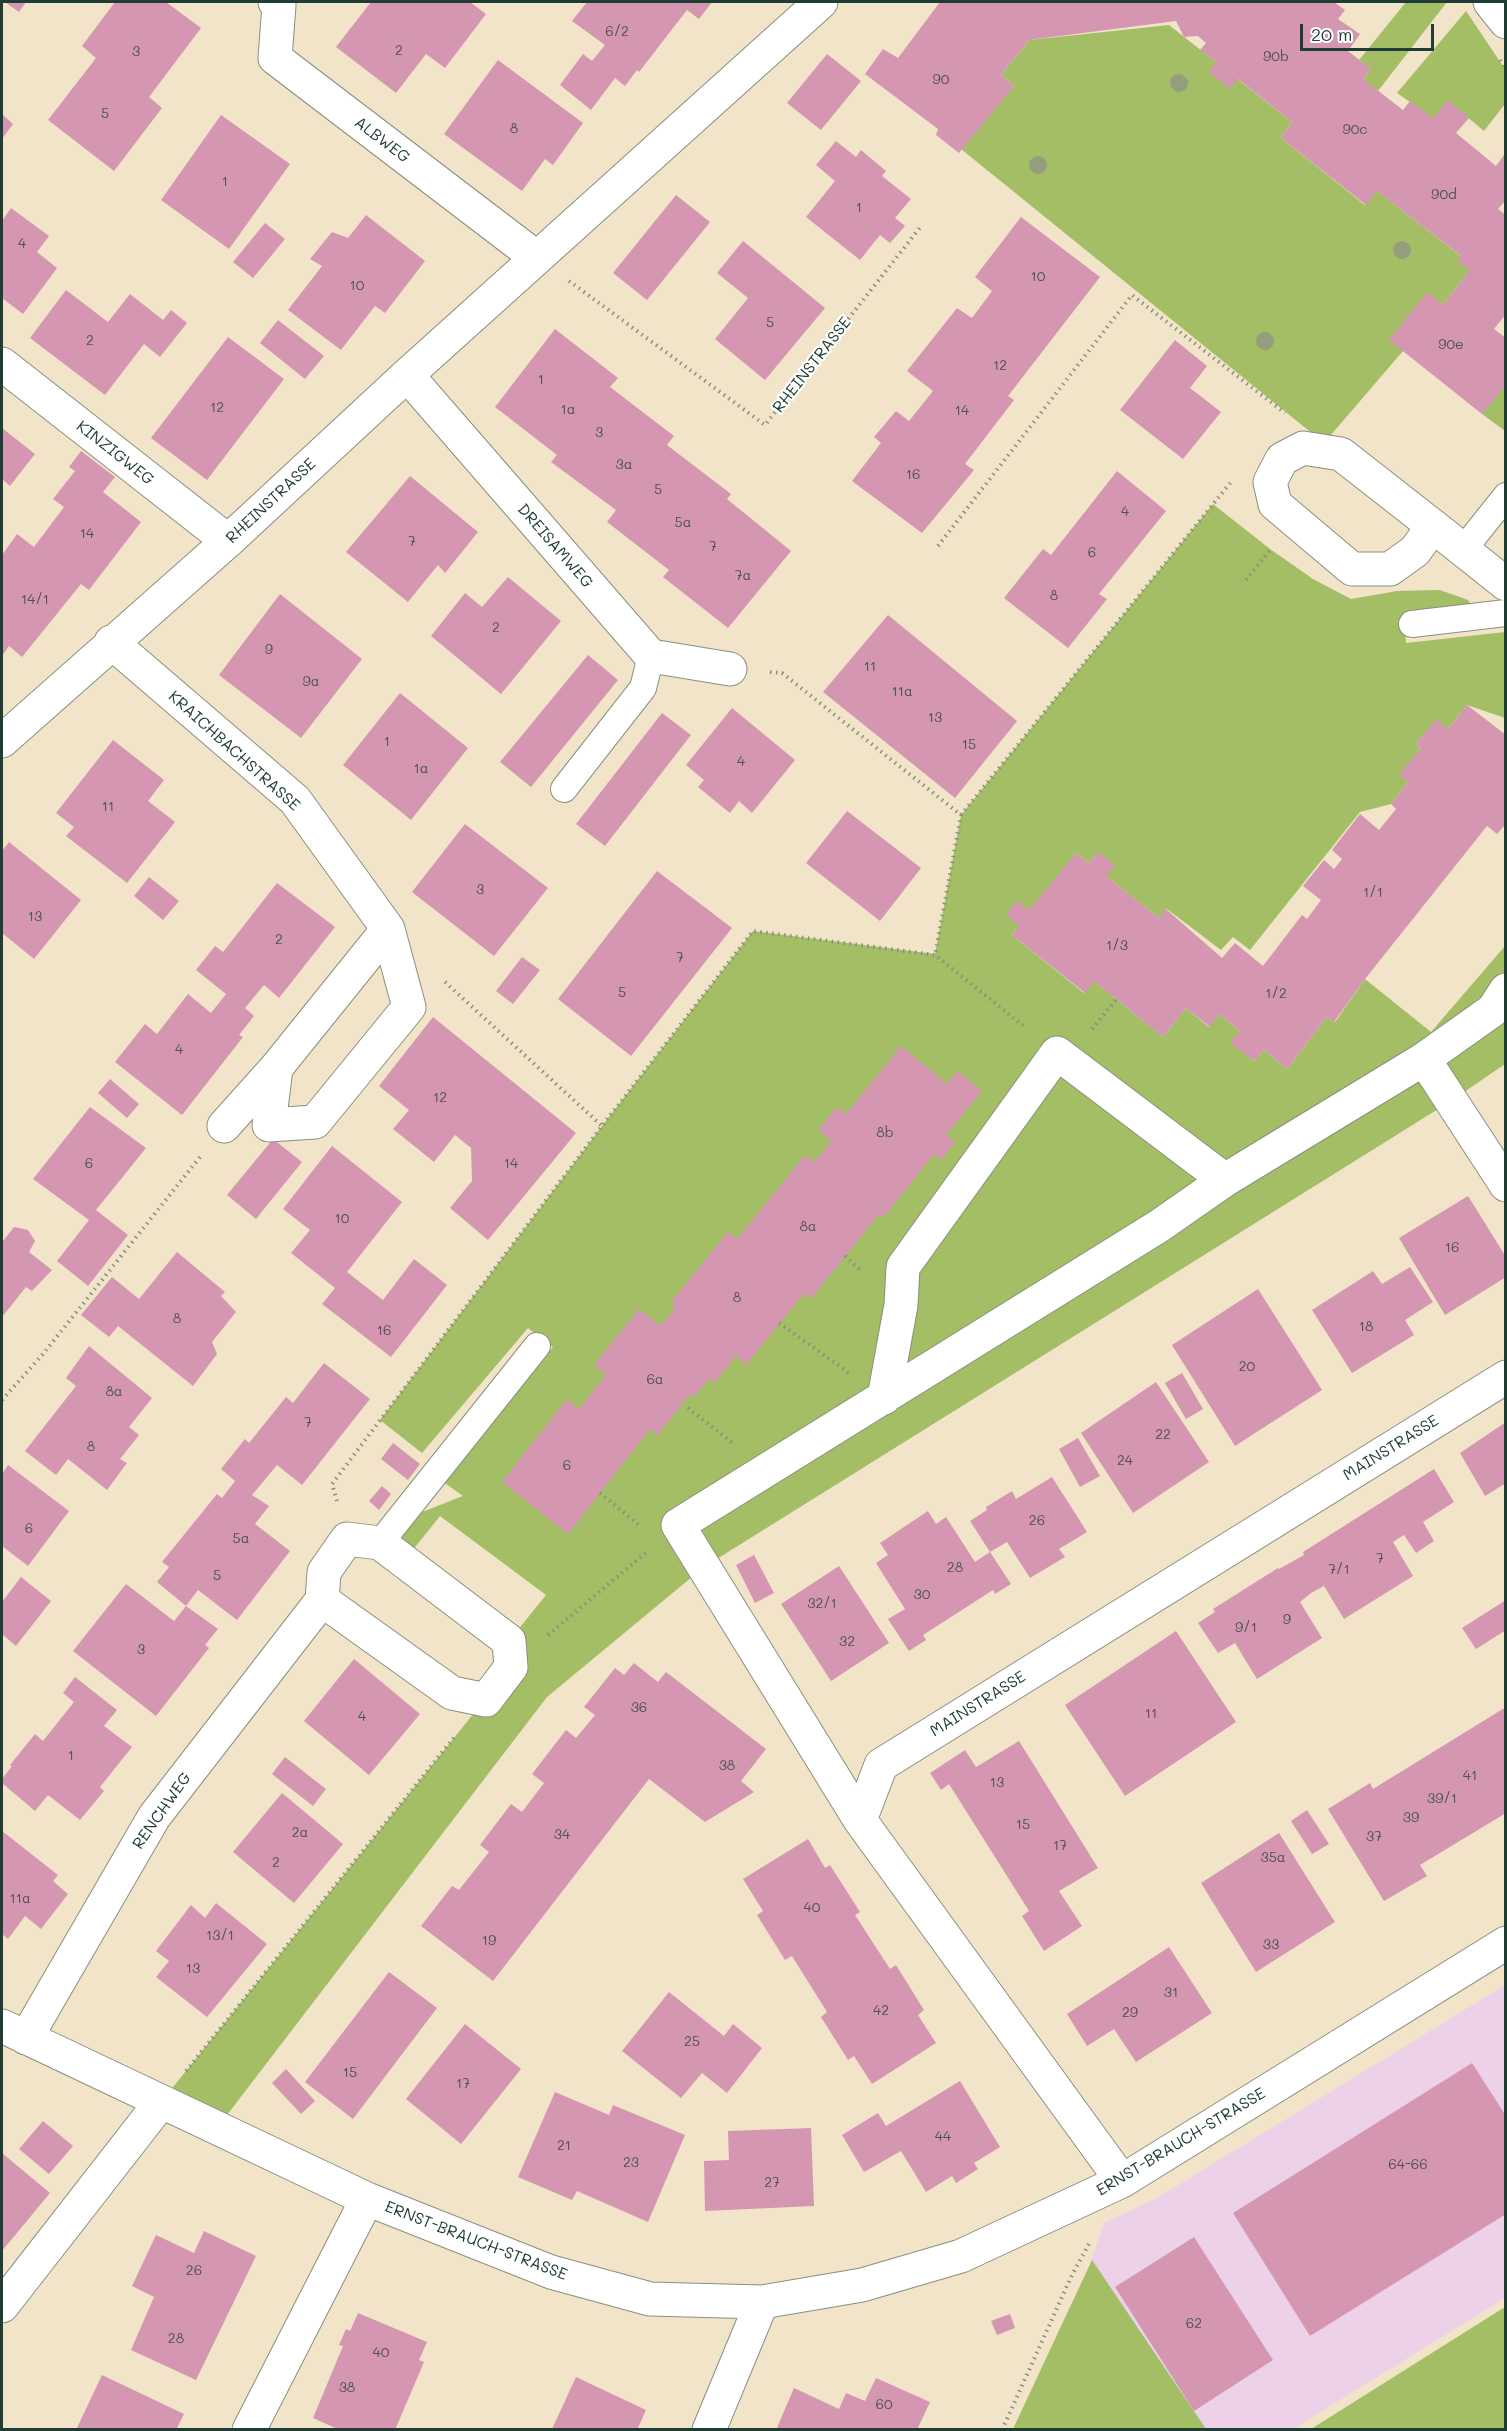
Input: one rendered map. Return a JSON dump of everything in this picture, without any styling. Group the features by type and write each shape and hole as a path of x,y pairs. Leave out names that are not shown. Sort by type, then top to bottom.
{"street":[{"name":"ALBWEG","path":"275,2 279,5 275,58 537,258"},
{"name":"RHEINSTRASSE","path":"2,741 111,642 228,541 407,375 821,2"},
{"path":"1490,2 1506,22"},
{"name":"KINZIGWEG","path":"2,364 228,541"},
{"name":"DREISAMWEG","path":"407,375 651,656"},
{"path":"1433,526 1415,551 1390,569 1352,569 1275,504 1270,482 1282,459 1303,448 1341,454 1433,526 1506,584"},
{"name":"KRAICHBACHSTRASSE","path":"111,642 295,801 388,929 409,1007 315,1122 269,1125 276,1068"},
{"path":"651,656 730,669"},
{"path":"224,1126 276,1068 388,929"},
{"path":"1122,2181 860,1820 668,1533 1159,1226 1225,1180 1424,1059 1493,1010 1506,990"},
{"path":"884,1398 901,1305 903,1267 1057,1053 1225,1180"},
{"path":"1424,1059 1506,1185"},
{"name":"MAINSTRASSE","path":"860,1820 881,1765 1506,1377"},
{"path":"347,1539 380,1543 509,1641 511,1667 486,1700 452,1693 322,1600 324,1572 347,1539"},
{"name":"RENCHWEG","path":"14,2032 154,1817 322,1600"},
{"name":"ERNST-BRAUCH-STRASSE","path":"14,2032 367,2199 551,2272 650,2299 762,2302 862,2286 961,2256 1122,2181 1506,1943"},
{"path":"2,2306 161,2102"},
{"name":"ERNST-BRAUCH-STRASSE","path":"249,2430 367,2199"},
{"path":"709,2430 762,2302"}],"lane":[{"path":"1463,549 1506,496"},
{"path":"1412,624 1506,613"},
{"path":"564,789 643,688 651,656"},
{"path":"380,1543 537,1346"}],"path":[{"name":"RHEINSTRASSE","path":"537,258 765,425 922,225"},
{"path":"938,546 1132,295 1287,414 1279,423"},
{"path":"935,955 961,815 1235,477"},
{"path":"730,669 782,673 961,815"},
{"path":"347,1539 332,1484 602,1126 753,931 935,955 1057,1053"},
{"path":"439,976 602,1126"},
{"path":"2,1400 43,1354 224,1126"},
{"path":"779,1323 884,1398"},
{"path":"688,1407 768,1470"},
{"path":"511,1667 668,1533 600,1493"},
{"path":"161,2102 459,1732"},
{"path":"1002,2430 1071,2277 1092,2239"}],"shaded area":[{"path":"1505,1985 1505,2298 1293,2429 1179,2430 1085,2278 1104,2223 1157,2198"}],"green space":[{"path":"1406,2 1447,2 1378,91 1363,79 1371,69 1359,60"},
{"path":"1466,11 1505,69 1505,104 1484,131 1448,101 1433,118 1397,93"},
{"path":"1169,25 1292,122 1281,138 1365,205 1377,191 1475,267 1470,270 1443,305 1427,293 1403,351 1324,443 961,149 1014,86 1001,75 1029,40"},
{"path":"1505,385 1505,431 1482,414"},
{"path":"1213,504 1270,549 1313,579 1351,599 1397,591 1440,590 1468,600 1473,607 1404,615 1406,643 1505,632 1505,718 1467,705 1448,729 1436,720 1416,744 1421,748 1400,775 1408,782 1391,804 1360,812 1250,950 1233,937 1221,950 1167,909 1159,918 1106,876 1098,852 1089,863 1076,853 1012,935 1084,993 1094,981 1163,1037 1186,1008 1209,1027 1219,1014 1240,1031 1231,1043 1254,1061 1264,1050 1287,1069 1327,1017 1335,1022 1365,979 1431,1032 1505,946 1505,1064 1451,1101 704,1567 547,1697 217,2128 161,2102 511,1667 509,1641 546,1595 440,1516 404,1561 388,1548 417,1514 463,1496 442,1481 553,1347 528,1328 422,1453 380,1420 753,931 935,954 961,815"},
{"path":"1092,2260 1206,2429 1013,2429"},
{"path":"1505,2307 1505,2429 1311,2429"}],"building":[{"path":"5,2 26,2 19,12"},
{"path":"115,2 166,2 201,28 149,97 162,108 114,171 48,120 96,58 82,46"},
{"path":"371,2 470,2 486,14 445,68 426,54 396,93 336,47"},
{"path":"587,2 712,2 699,19 687,10 639,72 637,70 625,86 615,78 591,110 560,85 583,54 592,61 605,45 572,21"},
{"path":"940,2 1334,2 1345,10 1338,19 1360,34 1348,51 1371,69 1363,79 1403,110 1410,101 1433,118 1448,100 1469,118 1456,133 1496,166 1506,152 1506,200 1498,209 1506,215 1506,314 1494,329 1506,338 1506,385 1482,414 1389,340 1427,292 1443,305 1470,270 1457,261 1461,256 1377,191 1366,205 1281,138 1292,122 1238,79 1230,89 1209,72 1216,62 1200,50 1206,43 1198,36 1184,37 1176,21 1029,40 1001,75 1014,86 959,153 936,135 938,129 865,74 883,49 898,58"},
{"path":"827,54 861,81 821,130 787,103"},
{"path":"498,60 583,123 553,165 545,159 522,191 444,134"},
{"path":"2,114 13,124 2,139"},
{"path":"221,115 290,164 229,249 161,200"},
{"path":"836,141 856,157 861,150 886,171 882,176 911,199 895,218 905,226 890,243 880,235 860,260 806,217 835,181 816,165"},
{"path":"676,195 710,222 647,300 613,273"},
{"path":"11,208 49,236 37,252 57,268 23,314 2,298 2,221"},
{"path":"366,215 425,261 385,313 375,306 341,350 288,310 322,266 310,259 332,232 348,238"},
{"path":"1021,217 1100,277 1008,396 1014,400 965,464 974,470 922,533 852,481 881,443 874,437 896,411 909,421 933,391 907,371 957,308 972,318 992,291 975,277"},
{"path":"265,223 285,239 253,278 233,262"},
{"path":"743,241 825,308 765,380 715,339 748,298 717,273"},
{"path":"66,290 108,322 130,294 163,320 171,310 187,323 160,357 144,344 105,395 30,338"},
{"path":"278,320 324,356 305,379 260,343"},
{"path":"555,329 618,378 610,387 674,436 667,445 731,494 727,499 791,551 728,628 663,577 669,570 607,522 616,510 551,462 557,455 495,407"},
{"path":"228,337 284,379 207,480 151,438"},
{"path":"1175,340 1207,366 1190,388 1221,412 1183,459 1120,410"},
{"path":"2,428 35,454 10,486 2,479"},
{"path":"81,451 115,477 103,492 141,522 89,590 81,584 22,657 9,646 2,656 2,555 17,534 34,547 64,507 53,499 75,471 69,467"},
{"path":"1117,471 1166,511 1099,594 1107,599 1068,648 1004,598 1043,549 1051,555"},
{"path":"410,476 478,532 445,573 438,565 408,602 346,552"},
{"path":"508,577 561,621 501,694 431,636 465,593 482,607"},
{"path":"280,594 362,659 301,738 219,675"},
{"path":"888,615 1017,721 955,798 823,692"},
{"path":"588,655 618,680 531,787 500,762"},
{"path":"400,693 468,748 411,820 343,765"},
{"path":"1467,705 1506,735 1506,824 1497,834 1487,826 1365,979 1334,1022 1327,1017 1287,1069 1264,1050 1254,1061 1230,1043 1240,1031 1219,1014 1210,1027 1186,1008 1163,1037 1094,981 1085,993 1012,935 1019,926 1006,915 1017,901 1029,910 1076,853 1089,863 1098,852 1115,865 1106,876 1159,918 1166,909 1222,958 1235,943 1263,966 1302,915 1307,919 1321,900 1303,886 1324,860 1334,869 1342,859 1332,850 1360,814 1379,830 1396,809 1391,804 1408,782 1399,775 1421,748 1416,744 1436,719 1448,729"},
{"path":"732,708 795,760 752,813 739,801 730,813 698,787 704,780 686,765"},
{"path":"662,713 691,735 605,846 576,824"},
{"path":"113,740 164,780 148,801 175,822 127,883 66,836 74,827 56,813"},
{"path":"847,811 921,868 880,921 806,863"},
{"path":"465,824 548,888 494,956 412,892"},
{"path":"9,842 81,900 34,959 2,933 2,851"},
{"path":"657,871 732,928 631,1056 558,999"},
{"path":"149,877 179,901 163,920 134,896"},
{"path":"277,883 335,927 279,998 264,985 245,1008 254,1016 239,1035 243,1037 182,1115 115,1062 145,1024 157,1034 188,994 211,1013 226,994 196,970 215,946 223,952"},
{"path":"522,957 540,970 513,1004 496,991"},
{"path":"433,1017 576,1133 488,1240 450,1208 472,1181 471,1148 455,1135 434,1162 393,1129 409,1110 379,1086"},
{"path":"901,1046 947,1084 957,1071 982,1091 946,1135 955,1142 941,1160 934,1154 883,1218 879,1214 811,1299 804,1293 746,1365 736,1356 715,1382 710,1378 694,1397 690,1394 658,1435 650,1429 568,1534 502,1482 567,1399 579,1409 606,1375 594,1365 639,1309 661,1326 676,1307 670,1303 728,1232 737,1239 805,1155 814,1162 832,1141 818,1130 837,1107 846,1114"},
{"path":"110,1079 139,1104 127,1118 98,1093"},
{"path":"90,1107 146,1148 96,1210 128,1235 88,1286 57,1261 89,1220 33,1179"},
{"path":"273,1139 302,1162 256,1219 227,1195"},
{"path":"332,1146 402,1202 347,1272 383,1300 414,1259 447,1285 391,1357 322,1304 335,1288 291,1253 310,1230 283,1209"},
{"path":"1468,1196 1506,1257 1506,1277 1445,1315 1399,1238"},
{"path":"14,1227 28,1230 35,1241 29,1252 52,1270 32,1291 26,1287 2,1317 2,1240"},
{"path":"177,1252 225,1292 221,1296 236,1312 212,1342 217,1354 193,1386 118,1326 109,1337 81,1315 112,1277 139,1299"},
{"path":"1410,1267 1433,1302 1405,1320 1414,1335 1352,1373 1312,1310 1373,1271 1382,1284"},
{"path":"1258,1289 1322,1390 1235,1446 1172,1345"},
{"path":"89,1346 152,1398 129,1427 139,1435 120,1459 127,1463 107,1490 68,1459 56,1475 25,1451 76,1386 66,1378"},
{"path":"324,1363 370,1399 302,1485 277,1465 252,1495 269,1506 255,1524 290,1551 237,1620 198,1590 186,1606 157,1582 169,1567 162,1562 217,1494 222,1498 235,1481 221,1469 245,1439 249,1443 286,1397 293,1403"},
{"path":"1182,1373 1203,1409 1186,1419 1165,1383"},
{"path":"1156,1382 1209,1462 1133,1513 1081,1433"},
{"path":"1506,1422 1506,1483 1485,1496 1460,1453"},
{"path":"1078,1438 1100,1476 1080,1487 1059,1449"},
{"path":"393,1443 420,1464 408,1480 381,1459"},
{"path":"8,1465 69,1511 28,1566 2,1546 2,1474"},
{"path":"1434,1469 1454,1502 1423,1522 1434,1541 1416,1553 1404,1535 1393,1542 1413,1576 1344,1619 1324,1586 1311,1593 1300,1602 1322,1638 1257,1679 1235,1643 1218,1653 1198,1623 1215,1612 1213,1609 1278,1568 1304,1555 1303,1552"},
{"path":"1052,1477 1087,1532 1059,1549 1065,1557 1030,1578 1007,1542 990,1552 970,1521 987,1510 986,1507 1012,1491 1016,1499"},
{"path":"382,1486 391,1494 379,1510 369,1501"},
{"path":"928,1511 936,1524 946,1517 975,1562 990,1552 1011,1584 995,1594 993,1590 923,1635 926,1640 909,1651 888,1619 905,1609 876,1563 888,1555 880,1543"},
{"path":"754,1555 774,1593 755,1603 736,1565"},
{"path":"839,1566 889,1643 831,1681 781,1604"},
{"path":"21,1577 51,1601 16,1646 2,1634 2,1602"},
{"path":"126,1584 174,1621 186,1606 218,1629 205,1645 209,1648 156,1716 73,1651"},
{"path":"1506,1600 1506,1630 1476,1649 1462,1628"},
{"path":"1176,1631 1236,1722 1125,1796 1065,1705"},
{"path":"354,1659 420,1714 369,1775 304,1721"},
{"path":"634,1663 658,1682 666,1672 766,1749 741,1781 754,1792 705,1822 649,1779 493,1981 421,1926 452,1886 459,1890 489,1852 480,1845 511,1804 522,1812 544,1783 532,1774 566,1730 576,1738 595,1715 584,1707 615,1668 624,1675"},
{"path":"75,1677 117,1710 104,1726 132,1747 100,1787 104,1791 80,1820 48,1795 35,1811 2,1783 2,1779 12,1766 10,1765 35,1734 43,1741 74,1702 63,1693"},
{"path":"1506,1707 1506,1813 1420,1865 1427,1876 1384,1901 1328,1809 1370,1783 1373,1789"},
{"path":"1019,1741 1098,1868 1059,1891 1082,1926 1044,1951 1022,1916 1029,1911 949,1784 941,1790 930,1773 965,1750 976,1767"},
{"path":"285,1757 326,1789 313,1806 272,1774"},
{"path":"282,1793 343,1844 294,1903 233,1852"},
{"path":"1307,1810 1329,1844 1312,1854 1291,1821"},
{"path":"2,1831 58,1875 53,1881 68,1894 41,1929 25,1916 8,1939 2,1934"},
{"path":"1279,1833 1335,1922 1256,1972 1201,1883"},
{"path":"808,1839 825,1868 830,1865 860,1912 855,1915 890,1969 896,1965 924,2010 918,2015 936,2043 872,2084 854,2056 848,2060 821,2017 827,2012 792,1956 785,1960 757,1915 763,1911 743,1879"},
{"path":"216,1903 267,1944 207,2017 156,1977 169,1961 156,1951 191,1905 205,1918"},
{"path":"1169,1947 1212,2013 1136,2062 1114,2029 1087,2046 1067,2014"},
{"path":"389,1972 437,2008 353,2119 305,2082"},
{"path":"669,1992 724,2036 733,2024 762,2048 727,2093 702,2073 681,2098 622,2051"},
{"path":"465,2024 521,2069 461,2144 406,2099"},
{"path":"1472,2063 1506,2116 1506,2214 1310,2336 1233,2213"},
{"path":"286,2069 315,2101 301,2114 272,2083"},
{"path":"960,2081 1000,2147 974,2163 978,2169 956,2183 952,2176 926,2192 901,2151 864,2172 842,2135 878,2113 886,2126"},
{"path":"555,2092 609,2115 613,2105 685,2135 648,2222 577,2191 572,2200 518,2177"},
{"path":"43,2121 73,2146 49,2174 19,2149"},
{"path":"811,2128 814,2206 705,2211 704,2161 729,2160 728,2131"},
{"path":"2,2153 50,2193 2,2251"},
{"path":"204,2231 256,2256 196,2380 131,2350 154,2297 132,2286 156,2235 194,2253"},
{"path":"1194,2237 1273,2360 1194,2411 1115,2287"},
{"path":"358,2313 427,2342 419,2360 424,2362 395,2430 340,2430 313,2418 343,2346 339,2345 346,2329 350,2331"},
{"path":"1010,2314 1015,2328 997,2335 991,2321"},
{"path":"102,2375 184,2414 176,2430 76,2430"},
{"path":"576,2377 646,2410 637,2430 552,2429"},
{"path":"876,2378 930,2402 917,2430 776,2430 794,2388 839,2409 846,2393 865,2401"}]}
